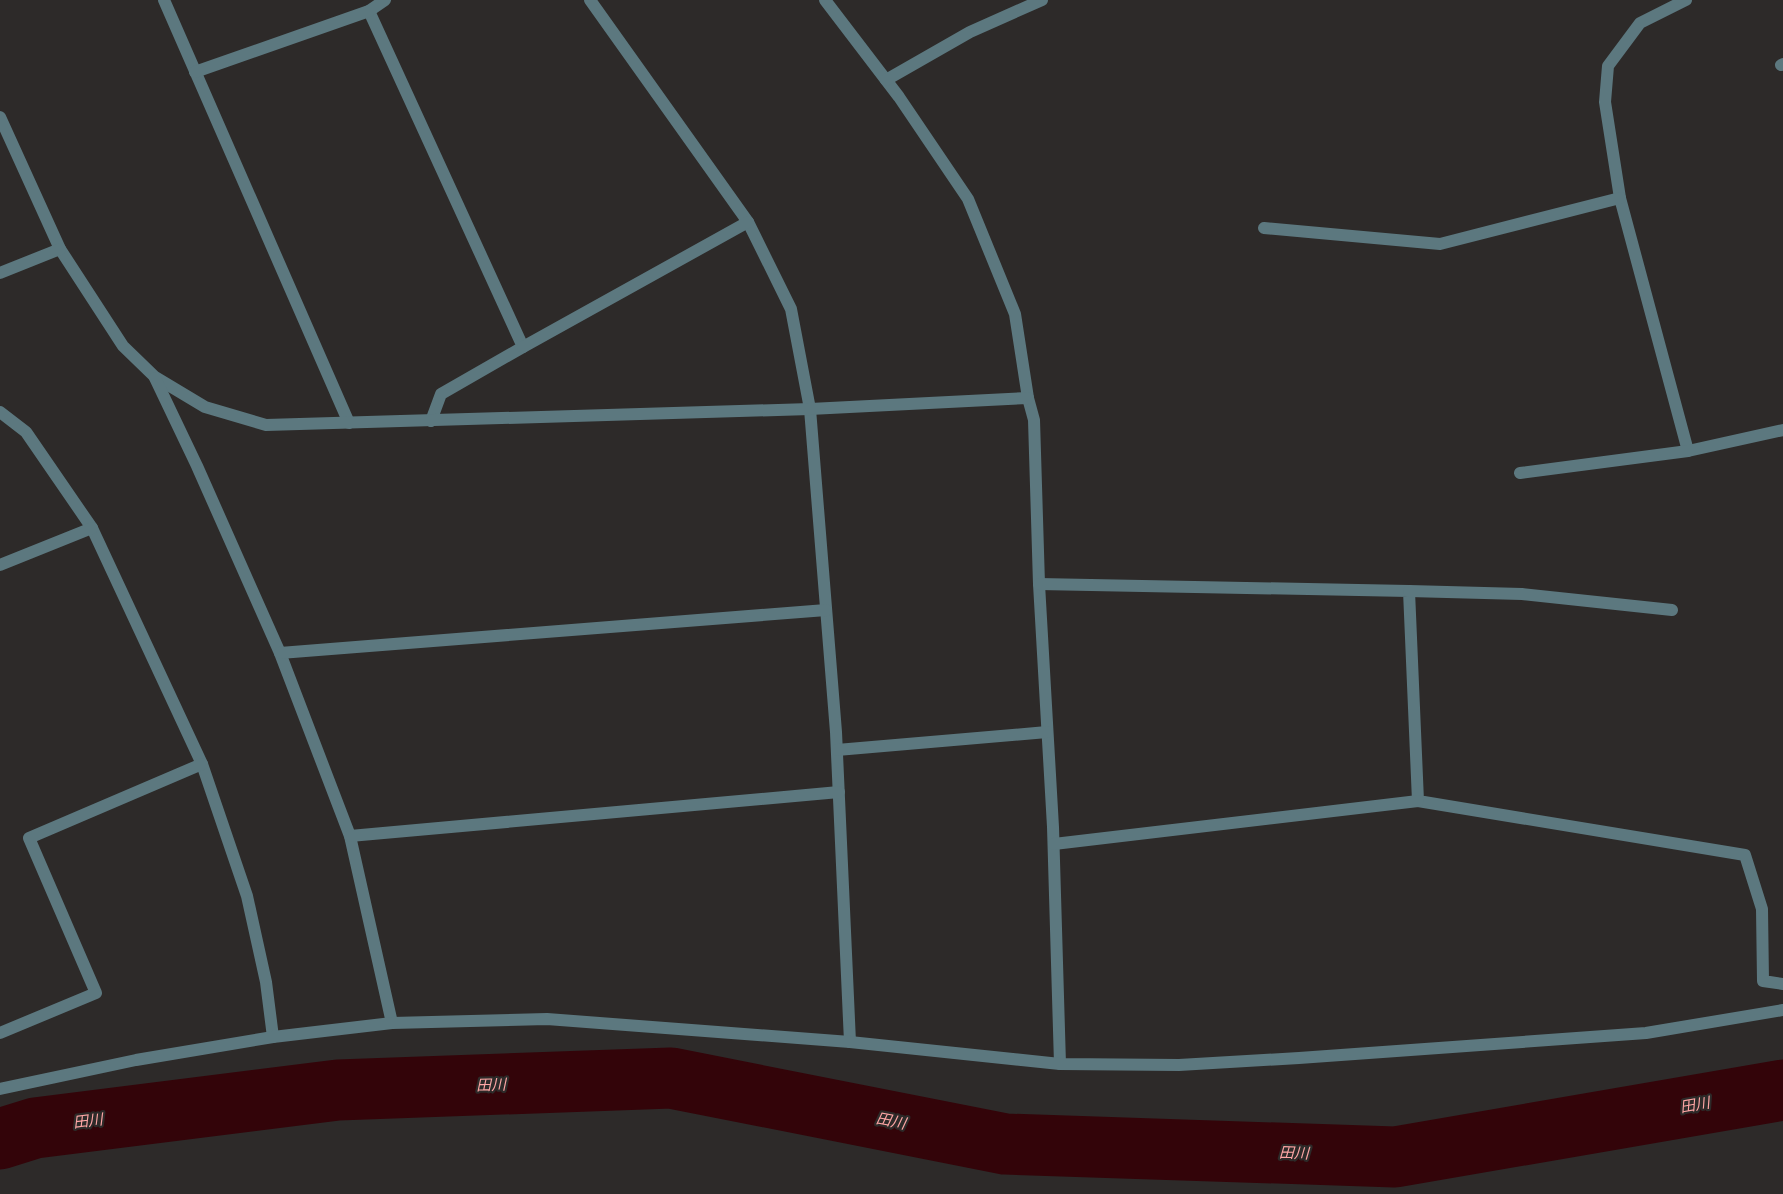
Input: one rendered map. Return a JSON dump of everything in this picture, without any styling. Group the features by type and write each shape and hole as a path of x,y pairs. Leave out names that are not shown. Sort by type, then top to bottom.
{"street":[{"path":"164,0 349,423"},
{"path":"195,72 369,11 385,0"},
{"path":"590,0 748,222 791,309 810,409 837,750 850,1042"},
{"path":"825,0 886,80 968,199 1015,314 1028,398 1034,420 1039,584 1054,844 1060,1064"},
{"path":"886,80 970,32 1042,0"},
{"path":"1686,0 1640,23 1608,66 1605,102 1620,198 1688,451"},
{"path":"369,11 523,347"},
{"path":"0,117 60,249 123,346 155,377 205,407 266,425 810,409 1028,398"},
{"path":"1264,228 1440,244 1620,198"},
{"path":"431,421 441,394 748,222"},
{"path":"0,273 60,249"},
{"path":"155,377 280,652 350,836 392,1023"},
{"path":"0,412 26,432 92,528 202,764 247,896 266,982 272,1037"},
{"path":"1520,474 1688,451 1783,430"},
{"path":"0,565 92,528"},
{"path":"1039,584 1522,594 1672,610"},
{"path":"1408,591 1418,801"},
{"path":"280,652 826,610"},
{"path":"837,750 1047,732"},
{"path":"0,1033 96,993 29,838 202,764"},
{"path":"350,836 839,792"},
{"path":"1054,844 1418,801 1745,855 1762,909 1763,981 1783,984"},
{"path":"0,1089 136,1060 272,1037 392,1023 547,1018 850,1042 1060,1064 1179,1065 1646,1033 1783,1010"}],"waterway":[{"name":"田川","path":"0,1139 35,1128 338,1090 671,1078 1005,1144 1395,1157 1783,1090"}]}
